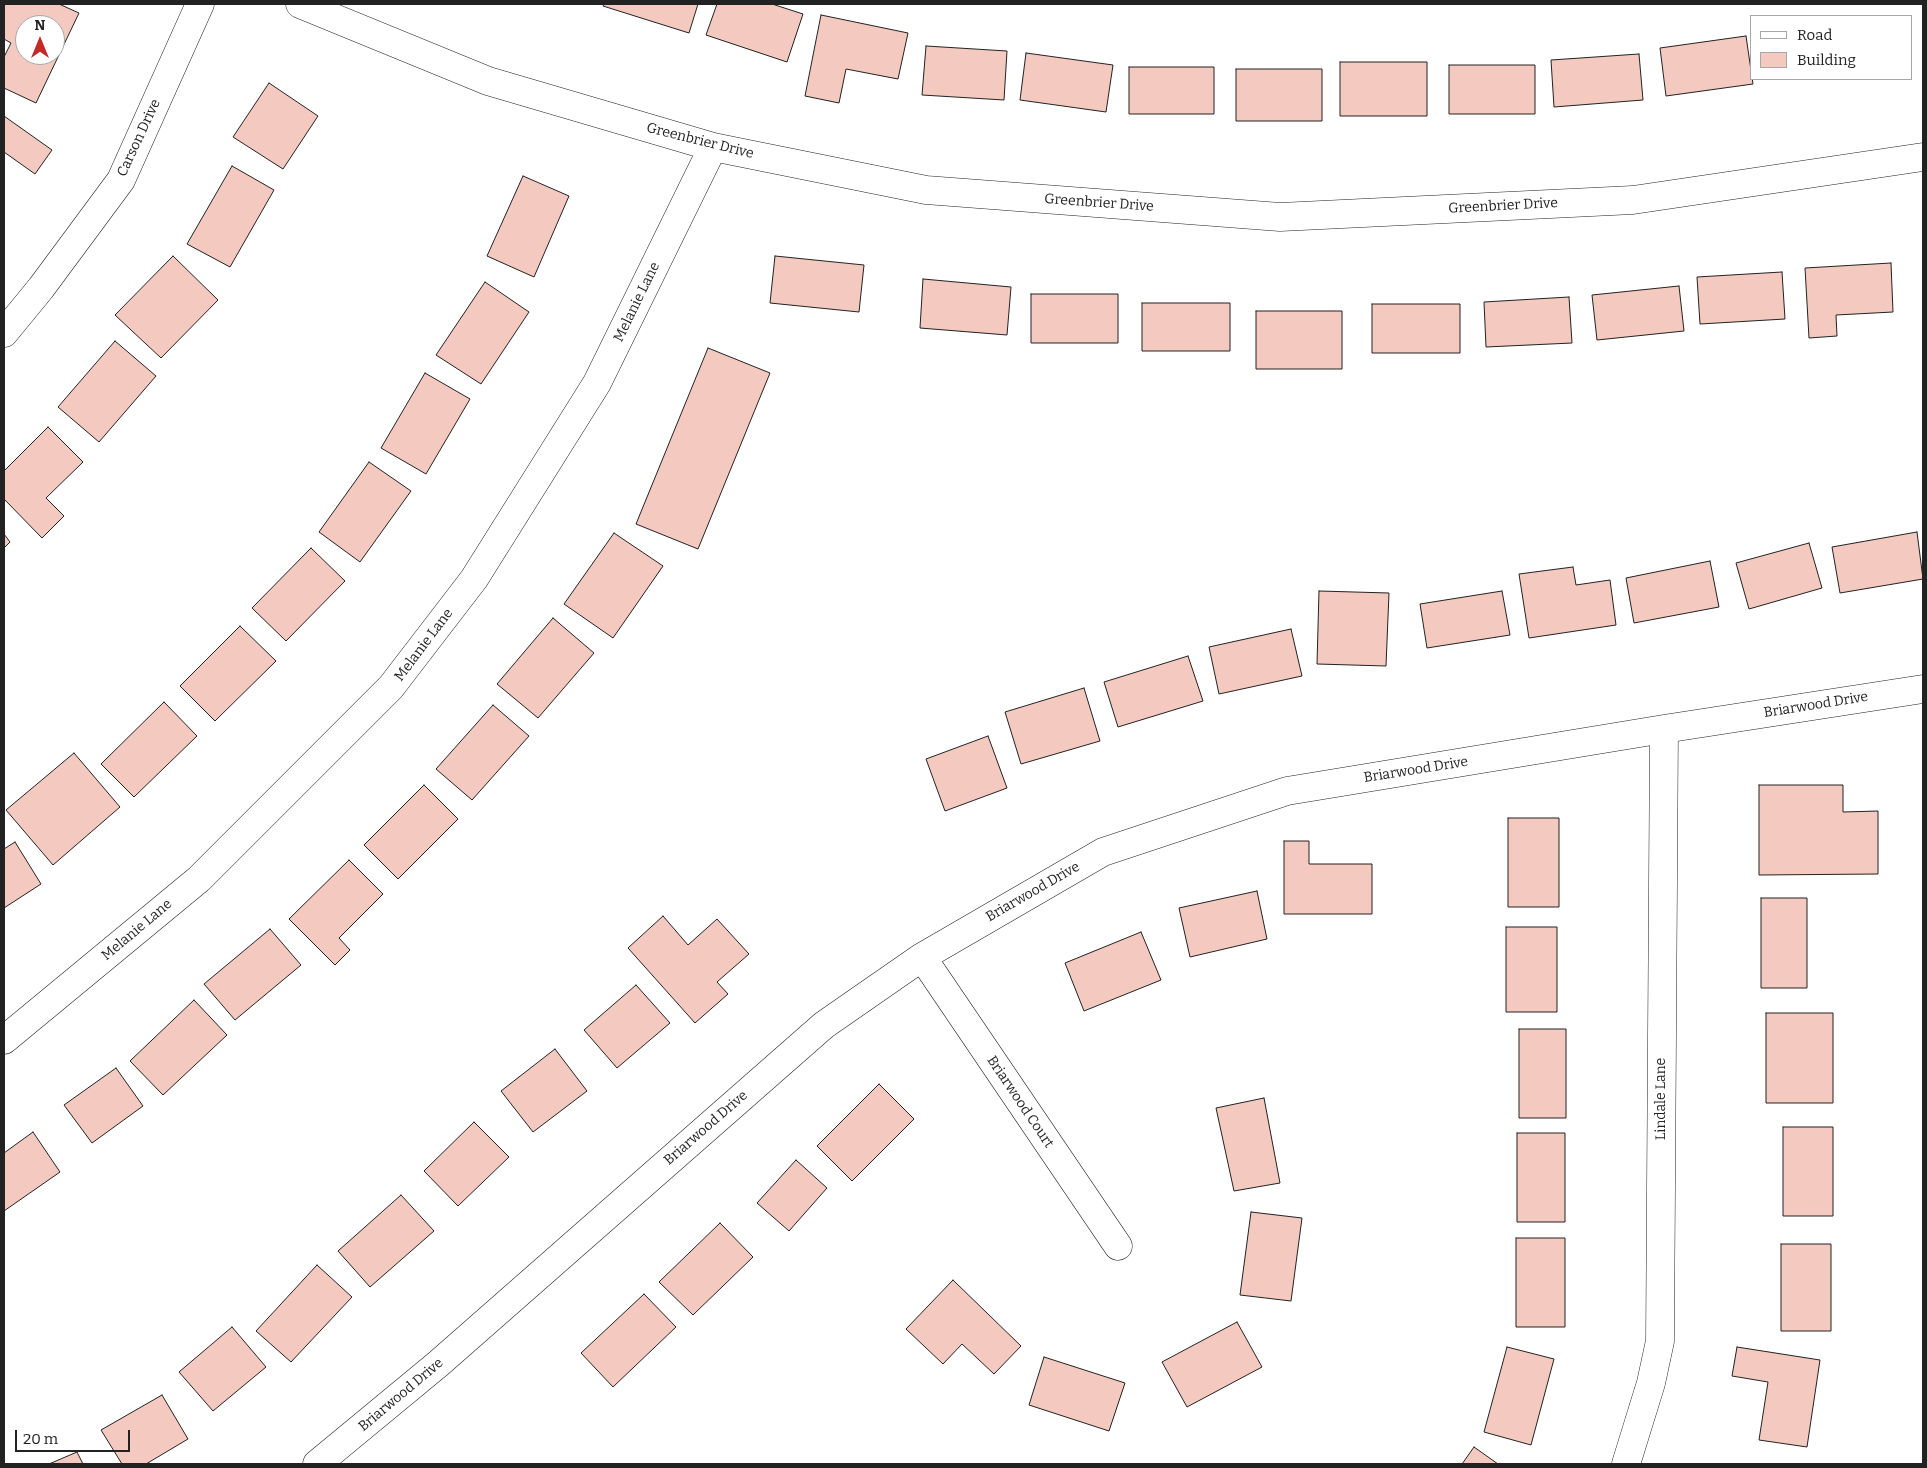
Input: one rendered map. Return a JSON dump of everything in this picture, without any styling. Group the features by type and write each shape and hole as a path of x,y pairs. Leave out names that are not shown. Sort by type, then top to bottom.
{"street":[{"name":"Carson Drive","path":"4,333 41,288 121,180 200,4"},
{"name":"Greenbrier Drive","path":"300,4 488,81 713,147 926,190 1280,217 1633,200 1923,157"},
{"name":"Melanie Lane","path":"4,1040 199,878 391,688 474,579 597,383 713,147"},
{"name":"Briarwood Drive","path":"318,1464 438,1364 824,1025 922,957 1103,852 1287,791 1664,729 1923,689"},
{"name":"Lindale Lane","path":"1626,1464 1651,1382 1660,1341 1664,729"},
{"name":"Briarwood Court","path":"922,957 1118,1246"}],"building":[{"path":"4,4 59,4 79,13 65,42 65,15 15,15 15,65 54,65 36,103 4,88 4,57 11,43 4,39"},
{"path":"604,4 698,4 689,33 603,6"},
{"path":"717,4 772,4 803,14 787,62 706,35"},
{"path":"821,15 908,33 898,79 846,69 839,103 805,96"},
{"path":"1746,36 1750,63 1750,80 1752,80 1753,84 1666,96 1660,48"},
{"path":"926,46 1007,51 1004,100 922,95"},
{"path":"1026,53 1113,65 1106,112 1020,100"},
{"path":"1639,54 1643,100 1554,107 1551,60"},
{"path":"1340,62 1427,62 1427,116 1340,116"},
{"path":"1449,65 1535,65 1535,114 1449,114"},
{"path":"1129,67 1214,67 1214,114 1129,114"},
{"path":"1236,69 1322,69 1322,121 1236,121"},
{"path":"269,83 318,116 283,169 233,137"},
{"path":"4,116 52,150 35,174 4,152"},
{"path":"232,166 274,190 230,267 187,244"},
{"path":"523,176 569,196 534,277 487,256"},
{"path":"173,256 218,300 161,358 115,315"},
{"path":"775,256 864,265 859,312 770,303"},
{"path":"1891,263 1893,312 1836,315 1837,336 1809,338 1805,268"},
{"path":"1782,272 1785,319 1700,324 1697,277"},
{"path":"923,279 1011,287 1007,335 920,328"},
{"path":"485,282 529,312 481,384 436,355"},
{"path":"1679,286 1684,331 1597,340 1592,295"},
{"path":"1031,294 1118,294 1118,343 1031,343"},
{"path":"1569,297 1572,343 1486,347 1484,302"},
{"path":"1142,303 1230,303 1230,351 1142,351"},
{"path":"1372,304 1460,304 1460,353 1372,353"},
{"path":"1256,311 1342,311 1342,369 1256,369"},
{"path":"115,341 156,376 99,442 58,407"},
{"path":"708,348 770,373 698,549 636,524"},
{"path":"425,373 470,399 426,474 381,448"},
{"path":"48,427 83,462 46,498 64,516 42,538 4,499 4,471"},
{"path":"369,462 411,491 360,562 319,532"},
{"path":"1917,532 1923,579 1840,593 1832,547"},
{"path":"614,533 663,566 613,638 564,604"},
{"path":"4,534 10,542 4,548"},
{"path":"1809,543 1822,588 1749,609 1736,563"},
{"path":"311,548 345,581 286,641 252,608"},
{"path":"1710,561 1719,607 1634,623 1626,578"},
{"path":"1573,567 1576,585 1610,580 1616,625 1529,638 1519,574"},
{"path":"1319,591 1389,593 1386,666 1317,664"},
{"path":"1502,591 1510,635 1427,648 1420,604"},
{"path":"553,618 594,653 538,718 497,684"},
{"path":"240,626 276,661 215,721 180,686"},
{"path":"1291,629 1302,676 1219,694 1209,647"},
{"path":"1188,656 1203,701 1118,727 1104,682"},
{"path":"1084,688 1100,741 1021,764 1005,712"},
{"path":"164,702 197,736 134,797 101,764"},
{"path":"493,705 529,736 472,800 436,769"},
{"path":"988,736 1007,788 945,811 926,759"},
{"path":"74,753 120,807 53,865 6,810"},
{"path":"424,785 458,819 398,879 364,845"},
{"path":"1759,785 1843,785 1843,812 1878,811 1878,874 1759,875"},
{"path":"1508,818 1559,818 1559,907 1508,907"},
{"path":"1284,841 1309,841 1309,864 1372,864 1372,914 1284,914"},
{"path":"15,842 41,884 4,908 4,849"},
{"path":"349,860 383,894 339,938 350,950 335,965 289,919"},
{"path":"1257,891 1267,939 1190,957 1179,908"},
{"path":"1761,898 1807,898 1807,988 1761,988"},
{"path":"663,916 688,945 717,919 749,954 717,982 728,994 695,1023 628,948"},
{"path":"1506,927 1557,927 1557,1012 1506,1012"},
{"path":"270,929 301,965 235,1020 204,984"},
{"path":"1141,932 1161,980 1084,1011 1065,963"},
{"path":"636,985 670,1023 617,1068 584,1030"},
{"path":"194,1000 227,1035 163,1095 130,1061"},
{"path":"1766,1013 1833,1013 1833,1103 1766,1103"},
{"path":"1519,1029 1566,1029 1566,1118 1519,1118"},
{"path":"555,1049 587,1091 533,1132 501,1091"},
{"path":"116,1068 143,1106 92,1143 64,1105"},
{"path":"879,1084 914,1119 852,1181 817,1146"},
{"path":"1264,1098 1280,1183 1234,1191 1216,1108"},
{"path":"474,1122 509,1157 458,1206 424,1171"},
{"path":"1783,1127 1833,1127 1833,1216 1783,1216"},
{"path":"33,1132 60,1172 4,1211 4,1153"},
{"path":"1517,1133 1565,1133 1565,1222 1517,1222"},
{"path":"796,1160 827,1188 789,1231 757,1203"},
{"path":"401,1195 434,1231 370,1287 338,1251"},
{"path":"1251,1212 1302,1218 1291,1301 1240,1295"},
{"path":"720,1223 753,1257 693,1315 659,1282"},
{"path":"1516,1238 1565,1238 1565,1327 1516,1327"},
{"path":"1781,1244 1831,1244 1831,1331 1781,1331"},
{"path":"317,1265 352,1297 291,1362 256,1331"},
{"path":"953,1280 1021,1346 994,1374 962,1344 943,1364 906,1329"},
{"path":"644,1294 676,1327 613,1387 581,1353"},
{"path":"1237,1322 1262,1367 1187,1407 1162,1362"},
{"path":"232,1327 266,1367 213,1411 179,1372"},
{"path":"1507,1347 1554,1359 1531,1445 1484,1432"},
{"path":"1737,1347 1820,1360 1807,1447 1759,1440 1768,1382 1732,1376"},
{"path":"1044,1357 1125,1383 1109,1431 1029,1405"},
{"path":"162,1395 188,1439 146,1464 122,1464 101,1430"},
{"path":"1474,1447 1498,1464 1462,1464"},
{"path":"77,1452 83,1464 49,1464"}]}
